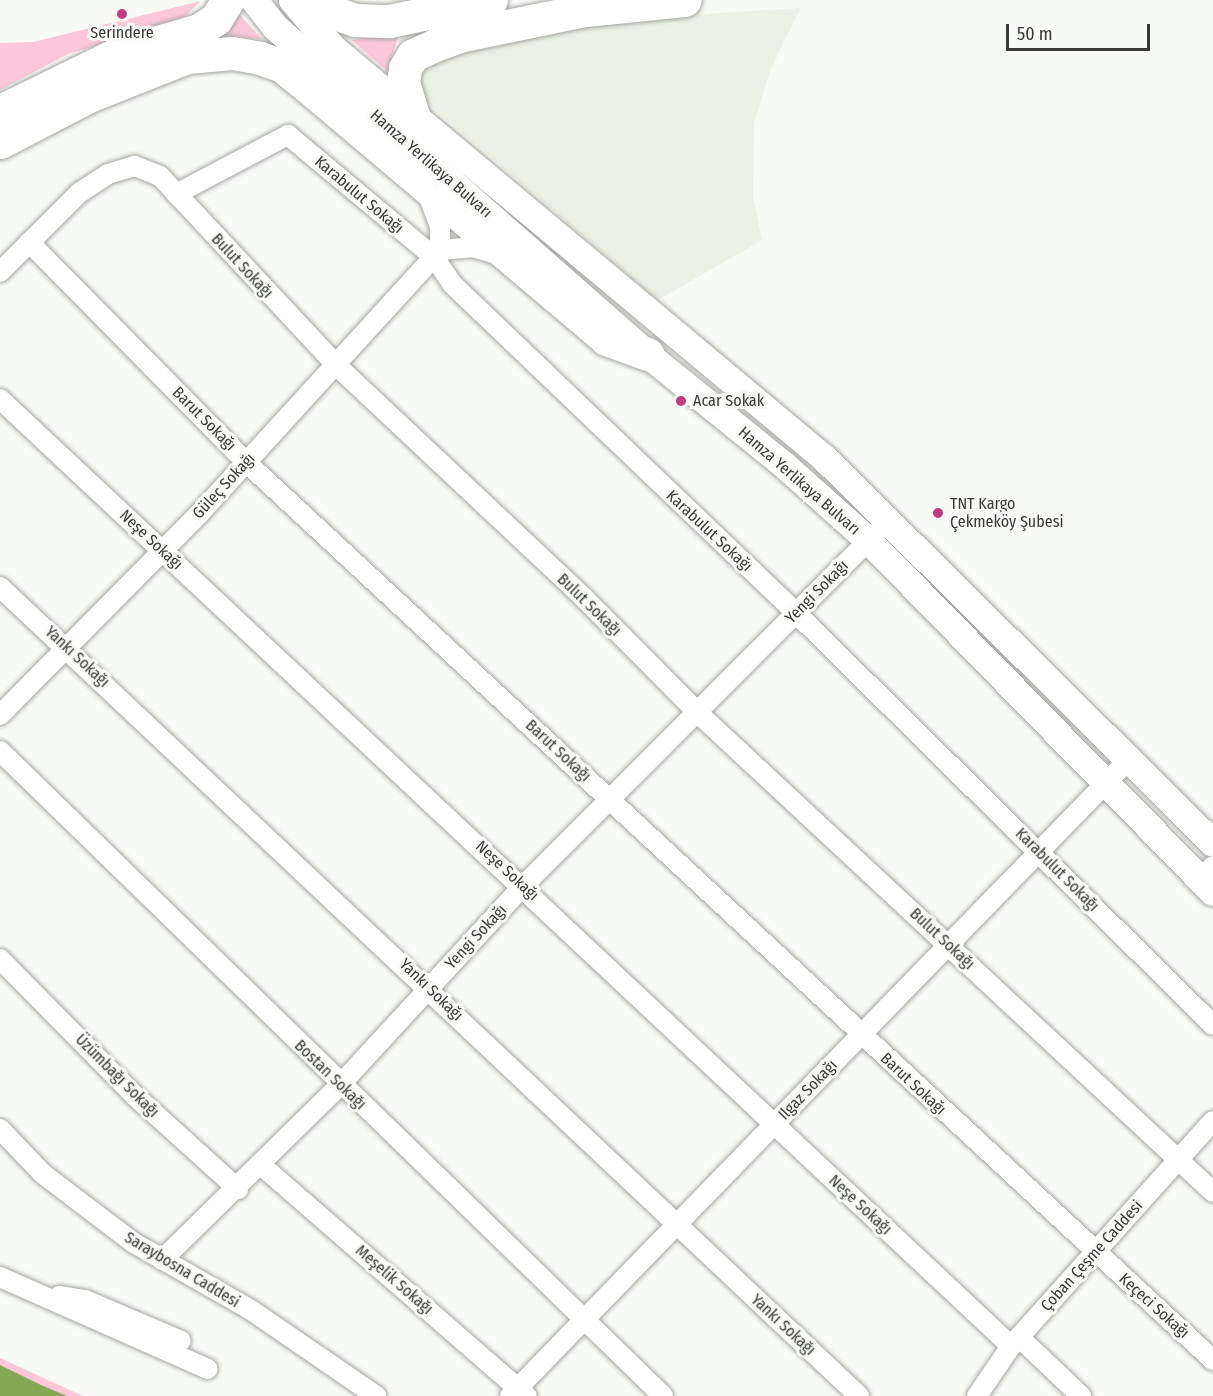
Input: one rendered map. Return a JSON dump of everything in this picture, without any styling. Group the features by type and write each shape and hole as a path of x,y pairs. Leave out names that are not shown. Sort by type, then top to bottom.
{"highway":[{"path":"0,111 119,53 199,30 216,19 228,0"},
{"path":"294,0 355,20 389,21 491,0"},
{"path":"413,115 403,83 405,68 413,55 435,45 463,35 585,10 685,0"},
{"path":"0,142 132,76 187,57 232,53 282,66 606,339 647,354"}],"main road":[{"name":"Hamza Yerlikaya Bulvarı","path":"254,0 274,26 647,354 783,464 868,541 1105,784 1209,879"},
{"name":"Hamza Yerlikaya Bulvarı","path":"294,0 333,48 824,458 889,519 1213,843"}],"street":[{"name":"Karabulut Sokağı","path":"176,194 288,135 437,253 452,284 796,613 1213,1025"},
{"name":"Bulut Sokağı","path":"0,272 79,193 108,174 135,166 160,176 336,365 582,596 699,714 1213,1192"},
{"path":"422,182 435,207 437,253 472,247 518,264"},
{"name":"Barut Sokağı","path":"30,242 246,462 611,800 860,1036 1095,1252"},
{"name":"Güleç Sokağı","path":"0,715 162,551 437,253"},
{"name":"Neşe Sokağı","path":"0,399 524,886 774,1124 1015,1341 1081,1396"},
{"name":"Yengi Sokağı","path":"162,1260 238,1189 340,1085 524,886 699,714 889,519"},
{"name":"Yankı Sokağı","path":"0,587 429,988 675,1226 859,1396"},
{"name":"Bostan Sokağı","path":"0,751 340,1085 663,1396"},
{"name":"Ilgaz Sokağı","path":"518,1393 584,1320 1129,759"},
{"name":"Üzümbağı Sokağı","path":"0,958 135,1096 238,1189"},
{"name":"Çoban Çeşme Caddesi","path":"977,1396 1015,1341 1213,1121"},
{"name":"Saraybosna Caddesi","path":"0,1130 43,1174 134,1243 251,1310 370,1395"},
{"name":"Meşelik Sokağı","path":"261,1165 518,1393"},
{"name":"Keçeci Sokağı","path":"1095,1252 1213,1360"},
{"path":"0,1277 208,1369"},
{"path":"33,1292 85,1300 181,1341"}],"shaded area":[{"path":"201,1 181,20 68,54 0,90 0,43 33,42"},
{"path":"801,8 770,71 754,123 753,196 762,240 658,300 423,99 416,83 422,58 564,23"},
{"path":"237,12 262,39 223,36"},
{"path":"399,33 388,72 352,40"},
{"path":"0,1358 83,1396 0,1396"},
{"path":"0,1365 41,1385 67,1396 0,1396"}],"place":[{"name":"Serindere","path":"122,14"},
{"name":"Acar Sokak","path":"681,401"},
{"name":"TNT Kargo Çekmeköy Şubesi","path":"938,513"}]}
